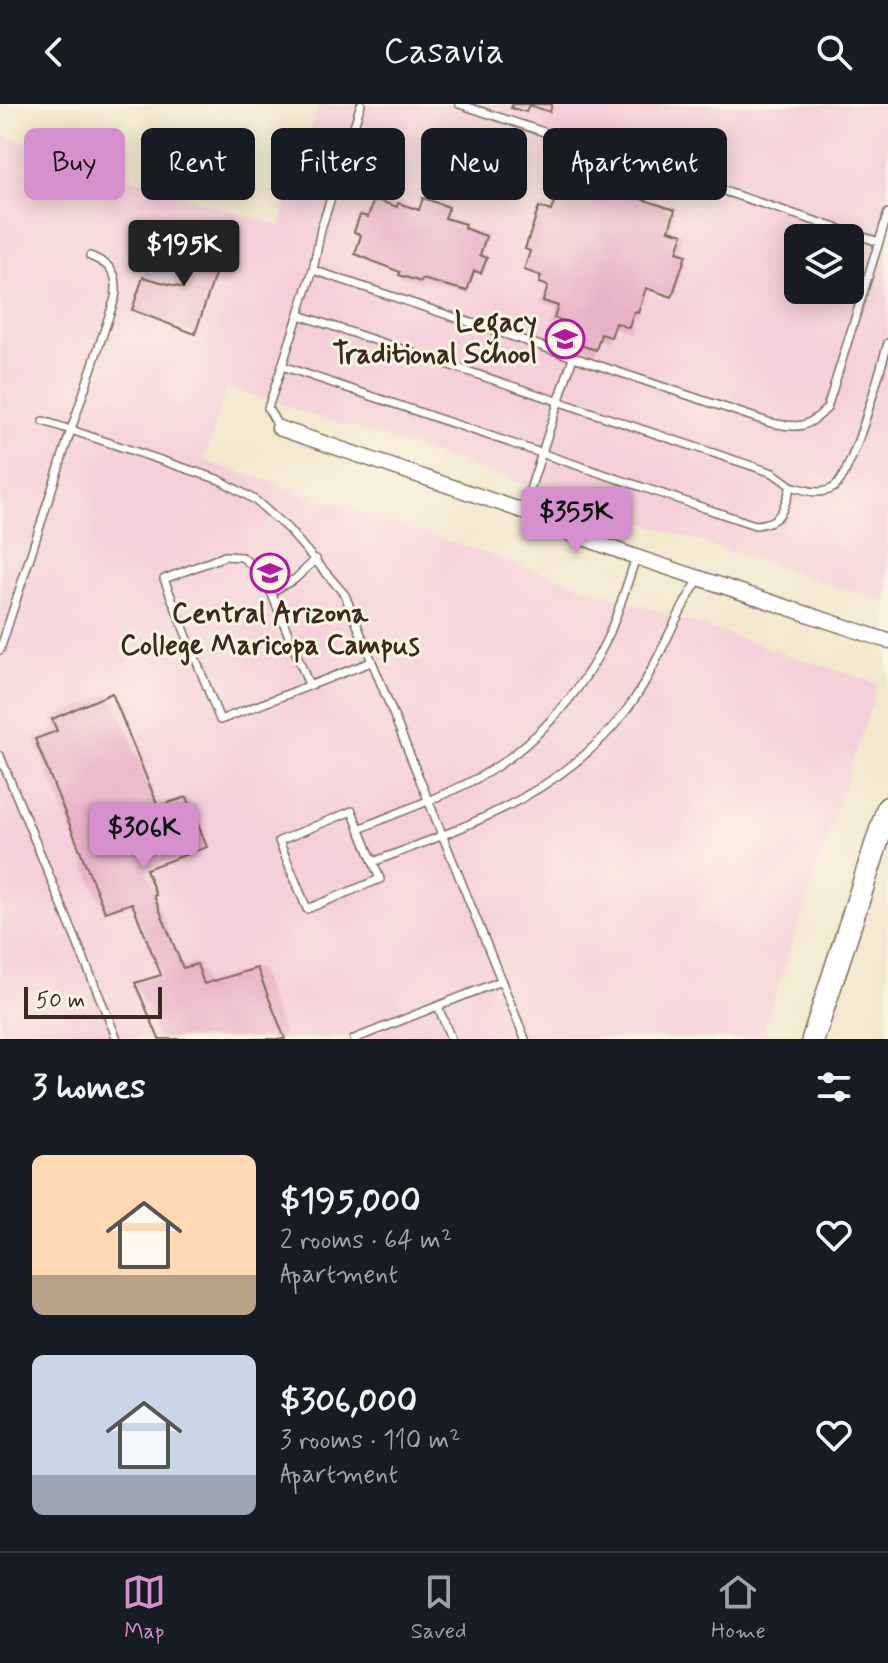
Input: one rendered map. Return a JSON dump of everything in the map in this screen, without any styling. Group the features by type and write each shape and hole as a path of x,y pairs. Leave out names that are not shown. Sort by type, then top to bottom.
{"street":[{"path":"279,428 523,511 564,531 636,557 888,641"},
{"path":"813,1039 888,808"}],"lane":[{"path":"279,428 268,408 313,270 321,229 361,104"},
{"path":"459,104 879,242"},
{"path":"313,270 771,423 795,427 812,424 827,408 888,213"},
{"path":"0,650 118,284 114,270 105,261 90,256"},
{"path":"299,315 773,473 791,486 817,493 835,488 848,469 888,343"},
{"path":"523,511 573,357"},
{"path":"282,366 755,525 770,524 781,514 791,486"},
{"path":"43,421 220,480 255,500 316,559 345,595 525,1039"},
{"path":"309,685 271,592 258,571 242,557 225,556 164,579 220,720 371,662"},
{"path":"359,829 467,784 516,751 556,713 609,634 636,557"},
{"path":"271,592 295,579 316,559"},
{"path":"373,862 443,835 533,793 587,752 611,729 648,678 681,607 700,578"},
{"path":"0,756 117,1039"},
{"path":"352,811 373,862 380,879 307,909 279,841 352,811"},
{"path":"354,1039 501,981"},
{"path":"438,1006 451,1039"}],"shaded area":[{"name":"Central Arizona College Maricopa Campus","path":"319,104 888,104 888,603 227,387 204,460 878,684 761,1039 0,1039 0,134 24,142 24,200 125,200 125,176 141,181 141,200 198,200 279,227 288,200 405,200 405,128 311,128"},
{"path":"162,217 202,230 183,288 143,277"}],"building":[{"path":"513,104 552,104 550,112 529,105 526,112 511,108"},
{"path":"374,200 419,210 422,200 449,207 445,218 465,224 464,228 486,236 480,255 487,258 481,273 474,271 467,291 399,275 400,272 355,254 361,235 354,232 360,215 368,217"},
{"path":"555,200 644,200 675,210 669,230 683,234 677,252 686,255 672,297 646,288 638,313 634,312 629,328 616,323 611,337 601,334 596,350 558,338 563,321 554,318 558,306 543,301 548,286 539,283 541,276 524,270 530,251 525,249 539,207 551,211"},
{"path":"202,230 227,239 195,334 132,310 143,277 183,288"},
{"path":"112,693 158,806 187,797 207,847 146,869 183,968 197,964 204,984 257,968 285,1039 159,1039 135,983 161,975 132,903 105,912 35,739 57,731 52,719"}],"place":[{"name":"Legacy Traditional School","path":"565,339"},
{"name":"Central Arizona College Maricopa Campus","path":"270,573"}]}
